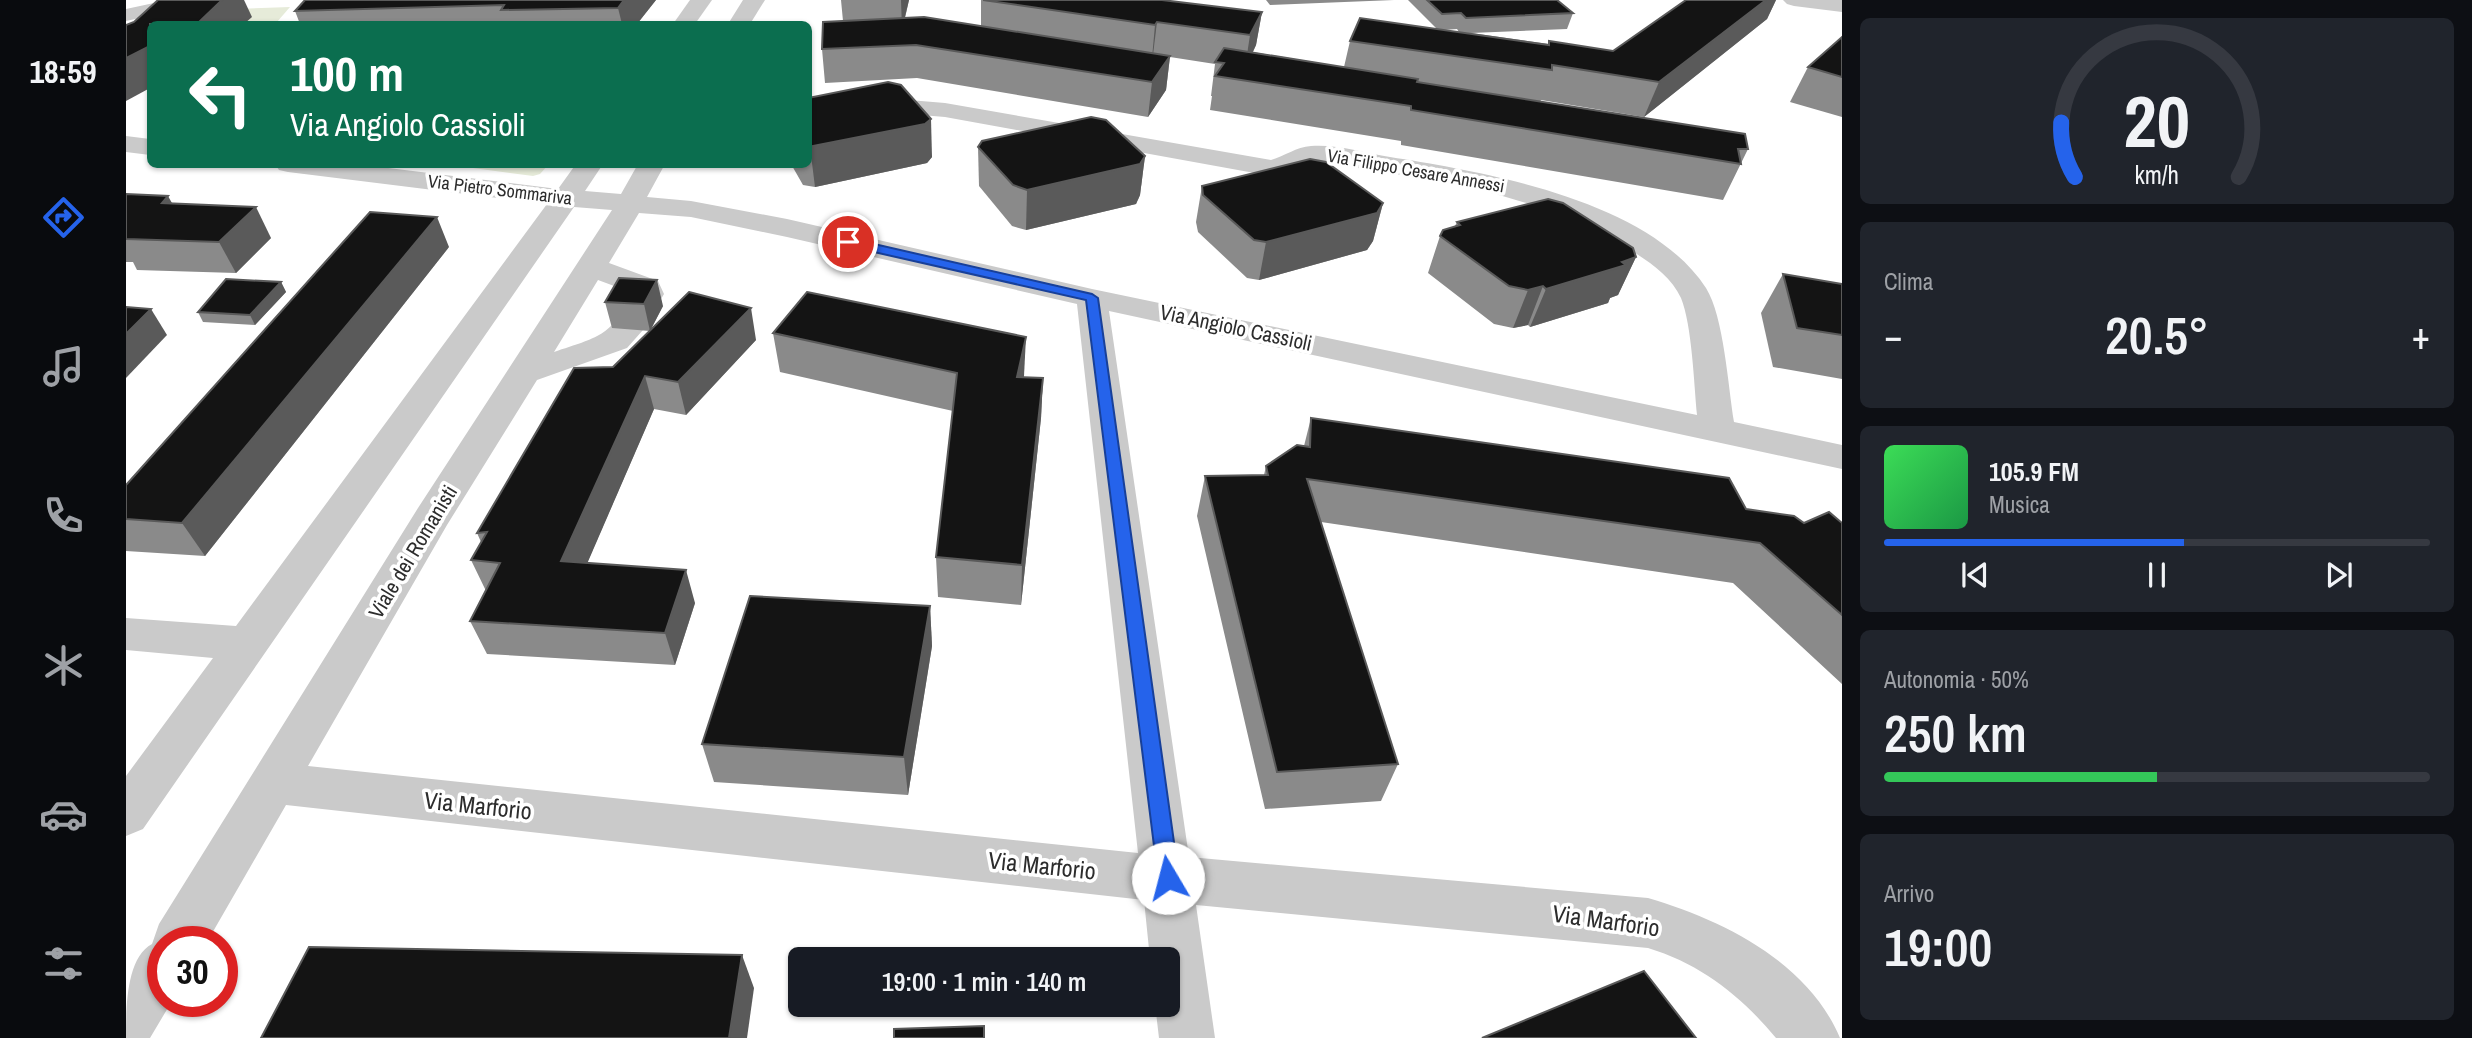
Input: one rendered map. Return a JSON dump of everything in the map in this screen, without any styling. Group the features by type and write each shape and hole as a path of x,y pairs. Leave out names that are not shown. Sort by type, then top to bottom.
{"street":[{"path":"126,15 198,0"},
{"path":"686,21 701,0"},
{"path":"740,21 754,0"},
{"path":"1794,0 1842,6"},
{"name":"Via Filippo Cesare Annessi","path":"812,105 885,105 956,111 1271,167 1279,167 1302,154 1320,154 1494,184 1567,204 1611,224 1650,249 1673,268 1691,290 1700,309 1717,430"},
{"path":"126,144 147,147"},
{"name":"Via Pietro Sommariva","path":"320,168 564,198 630,203"},
{"path":"126,814 587,168"},
{"name":"Viale dei Romanisti","path":"188,926 432,518 591,267 650,168"},
{"name":"Via Angiolo Cassioli","path":"630,203 691,209 787,228 1092,298 1717,430 1838,466"},
{"path":"525,373 621,340 649,294 647,288 591,267"},
{"path":"1092,298 1187,1038"},
{"path":"126,634 248,644"},
{"name":"Via Marforio","path":"275,783 1168,878 1648,923 1695,938 1742,964 1780,999 1812,1038"},
{"path":"126,1025 147,992"}],"green space":[{"path":"290,7 278,21 174,21 208,10"},
{"path":"473,168 545,168 540,174 533,176"}],"building":[{"path":"158,0 222,0 200,21 147,21 147,48 126,58 126,25 134,22"},
{"path":"305,0 624,0 618,8 501,10 504,5 295,11"},
{"path":"983,0 1162,0 1262,12 1250,35 1157,22 1155,25"},
{"path":"1427,0 1557,0 1573,13 1466,18 1461,13 1442,14"},
{"path":"1686,0 1766,0 1659,82 1552,65 1552,70 1350,41 1360,18 1549,45 1549,41 1613,51"},
{"path":"924,17 1170,56 1152,82 916,45 822,49 823,22"},
{"path":"1842,37 1842,77 1808,67"},
{"path":"1224,48 1418,79 1417,82 1745,134 1748,149 1738,149 1741,164 1411,110 1411,106 1215,76 1224,63 1215,62"},
{"path":"888,82 901,85 931,119 925,124 812,146 812,97"},
{"path":"1091,117 1106,120 1145,156 1140,164 1027,190 1013,185 978,147 982,141"},
{"path":"1310,159 1326,162 1383,203 1377,213 1266,242 1254,240 1203,195 1202,186"},
{"path":"126,194 168,196 162,203 256,207 219,242 126,239"},
{"path":"1548,199 1563,203 1633,248 1636,257 1622,262 1626,265 1546,289 1543,286 1528,290 1509,286 1440,236 1443,230 1460,225 1457,222"},
{"path":"370,212 437,217 182,523 126,519 126,485"},
{"path":"1783,274 1842,284 1842,335 1797,328"},
{"path":"619,278 657,280 644,304 605,302"},
{"path":"226,279 281,282 250,315 198,312"},
{"path":"689,292 751,308 678,382 645,376 561,561 686,570 665,633 470,621 500,563 471,560 487,532 477,533 574,368 613,367"},
{"path":"807,292 1026,337 1017,377 1043,378 1022,565 936,557 957,373 773,333"},
{"path":"126,307 151,309 126,334"},
{"path":"1311,418 1729,478 1746,509 1794,516 1804,523 1829,512 1842,523 1842,615 1760,543 1307,479 1398,764 1277,772 1205,476 1268,475 1266,466 1297,445 1310,447"},
{"path":"750,596 930,606 904,757 702,744"},
{"path":"309,947 742,955 729,1038 261,1038"},
{"path":"1644,971 1696,1038 1482,1038"},
{"path":"984,1026 984,1038 894,1038 894,1029"}],"route":[{"path":"848,242 1092,298 1168,878"}]}
